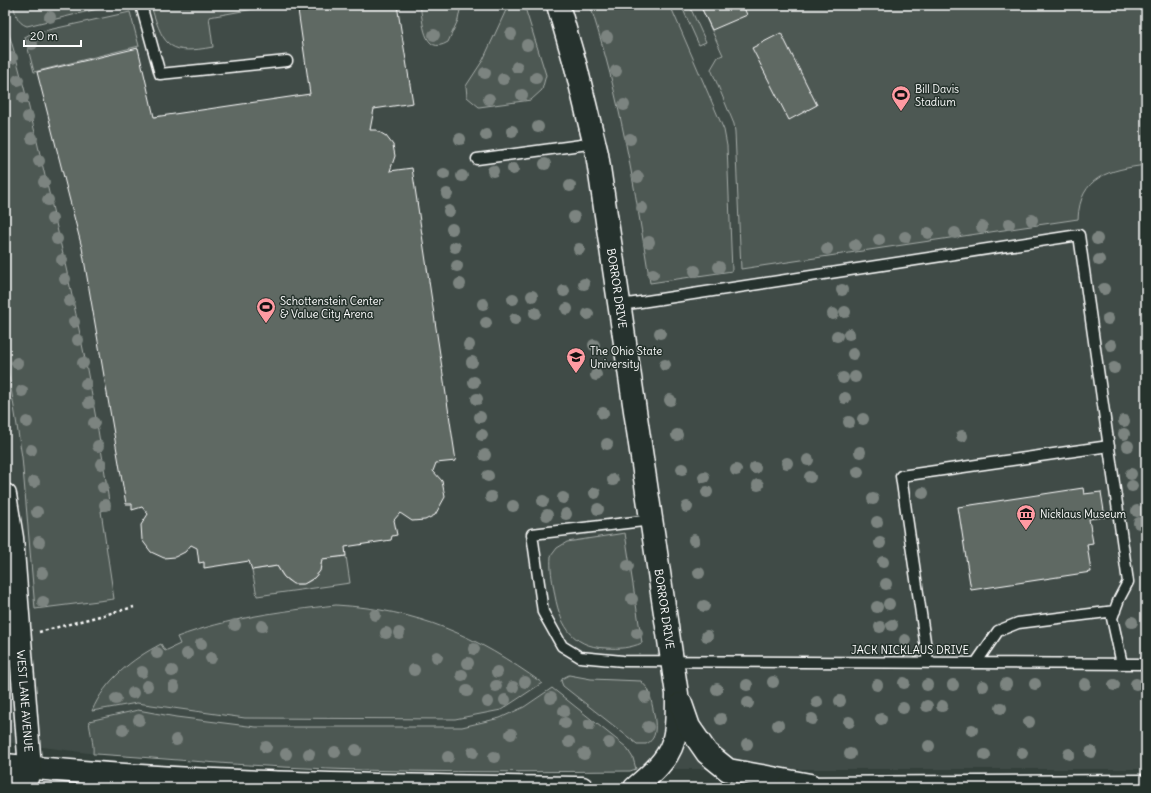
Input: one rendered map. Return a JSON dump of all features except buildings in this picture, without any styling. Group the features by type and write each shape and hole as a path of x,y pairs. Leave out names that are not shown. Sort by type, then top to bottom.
{"main road":[{"name":"BORROR DRIVE","path":"558,5 596,143 678,694"},
{"name":"WEST LANE AVENUE","path":"5,495 12,538 27,778"},
{"path":"678,694 689,727 707,753 728,770 824,788"},
{"path":"635,788 658,768 670,752 677,729 678,694"},
{"path":"5,765 27,778 141,776 342,785 582,788"},
{"path":"5,778 10,788"},
{"path":"788,788 1146,786"}],"lane":[{"path":"141,5 160,74 288,62"},
{"path":"477,159 596,143"},
{"path":"620,305 1079,235 1128,582 1112,618 1122,664"},
{"path":"928,662 901,476 1109,446"},
{"name":"JACK NICKLAUS DRIVE","path":"652,520 532,534 543,612 562,646 580,657 602,660 1146,664"},
{"path":"976,663 998,631 1018,623 1115,610"}],"path":[{"path":"32,634 134,607"}],"shaded area":[{"name":"The Ohio State University","path":"5,5 1146,5 1146,769 523,769 96,754 5,742"},
{"path":"13,5 114,5 27,26 19,20"},
{"path":"166,5 276,5 209,17 213,47 187,50 178,49 171,46 161,33 152,9"},
{"path":"420,5 461,5 458,20 448,42 440,45 434,45 429,41 424,27"},
{"path":"513,5 522,6 526,11 546,75 542,90 531,100 479,107 467,97 466,86 483,60 506,10"},
{"path":"590,5 670,5 724,130 727,146 732,271 650,283 626,143 601,39"},
{"path":"681,5 689,5 706,42 699,45"},
{"path":"700,5 1143,5 1146,34 1146,165 1109,173 1091,184 1084,193 1078,219 741,269 734,124 711,69 718,57 723,55"},
{"path":"130,12 139,46 34,72 25,37 30,34"},
{"path":"5,22 29,109 68,275 98,431 110,509 101,511 114,599 35,609 22,457 5,351"},
{"path":"625,533 642,643 620,648 594,647 575,638 568,631 563,622 556,602 551,569 551,556 557,548 567,542"},
{"path":"346,556 350,583 257,596 252,570 277,566 288,581 302,584 312,580 316,576 319,572 322,559"},
{"path":"336,605 394,613 420,619 445,628 493,651 542,683 501,710 455,719 245,718 137,703 92,711 104,690 120,672 140,656 161,644 165,651 180,644 177,637 196,630 235,620"},
{"path":"569,675 591,679 641,681 648,689 650,694 654,715 655,729 651,740 646,744 637,744 563,686 561,681"},
{"path":"552,688 626,747 633,758 636,769 630,771 456,772 326,769 260,766 93,754 89,721 138,710 176,717 256,727 462,727 500,718 524,707"}],"place":[{"name":"Bill Davis Stadium","path":"901,112"},
{"name":"Schottenstein Center & Value City Arena","path":"266,324"},
{"name":"The Ohio State University","path":"576,374"},
{"name":"Nicklaus Museum","path":"1026,531"}]}
